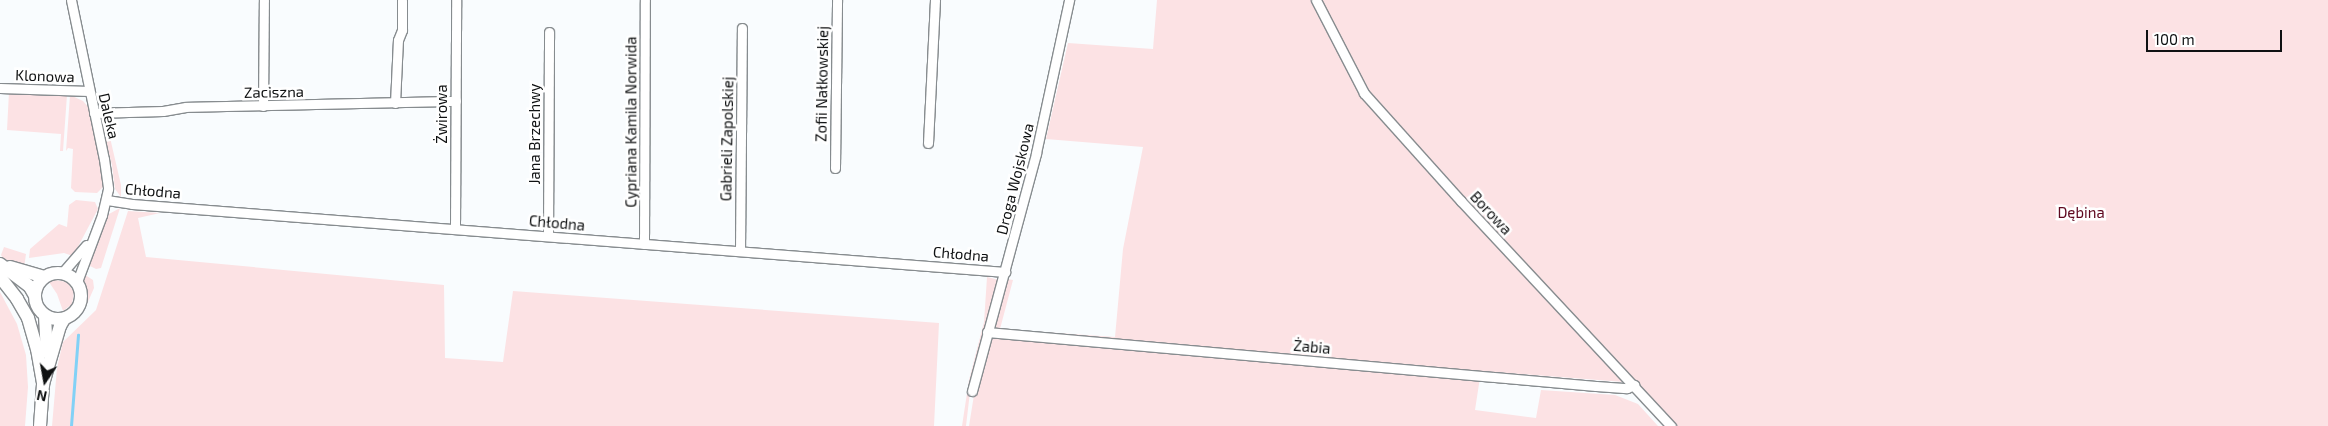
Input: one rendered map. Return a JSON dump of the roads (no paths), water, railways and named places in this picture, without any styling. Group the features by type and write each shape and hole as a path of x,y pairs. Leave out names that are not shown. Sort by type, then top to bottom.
{"street":[{"name":"Daleka","path":"71,0 108,178 107,200 77,282"},
{"path":"263,106 264,0"},
{"path":"395,103 398,40 402,30 402,0"},
{"name":"Żwirowa","path":"455,228 456,0"},
{"name":"Cypriana Kamila Norwida","path":"644,244 645,0"},
{"name":"Zofii Nałkowskiej","path":"835,168 837,0"},
{"path":"928,143 935,0"},
{"name":"Droga Wojskowa","path":"972,391 1036,153 1068,0"},
{"name":"Borowa","path":"1316,0 1364,92 1461,201 1671,426"},
{"name":"Gabrieli Zapolskiej","path":"740,250 742,28"},
{"name":"Jana Brzechwy","path":"548,236 549,32"},
{"name":"Klonowa","path":"0,88 89,91"},
{"name":"Zaciszna","path":"94,113 164,111 186,108 456,101"},
{"name":"Chłodna","path":"107,200 132,204 1005,272"},
{"name":"Daleka","path":"62,273 69,268 93,236"},
{"path":"0,264 44,277"},
{"path":"0,264 30,286 37,306 45,316 64,319 75,312 80,304 81,295 77,282 62,273 52,273 44,277 37,284 34,294"},
{"path":"0,277 17,299 28,318 38,349 43,384"},
{"path":"45,316 47,367"},
{"path":"40,426 43,384 64,319"},
{"name":"Żabia","path":"988,332 1596,386 1627,388 1634,385"}],"waterway":[{"path":"71,426 78,335"}],"park label":[{"name":"Dębina","path":"2081,213"}]}
